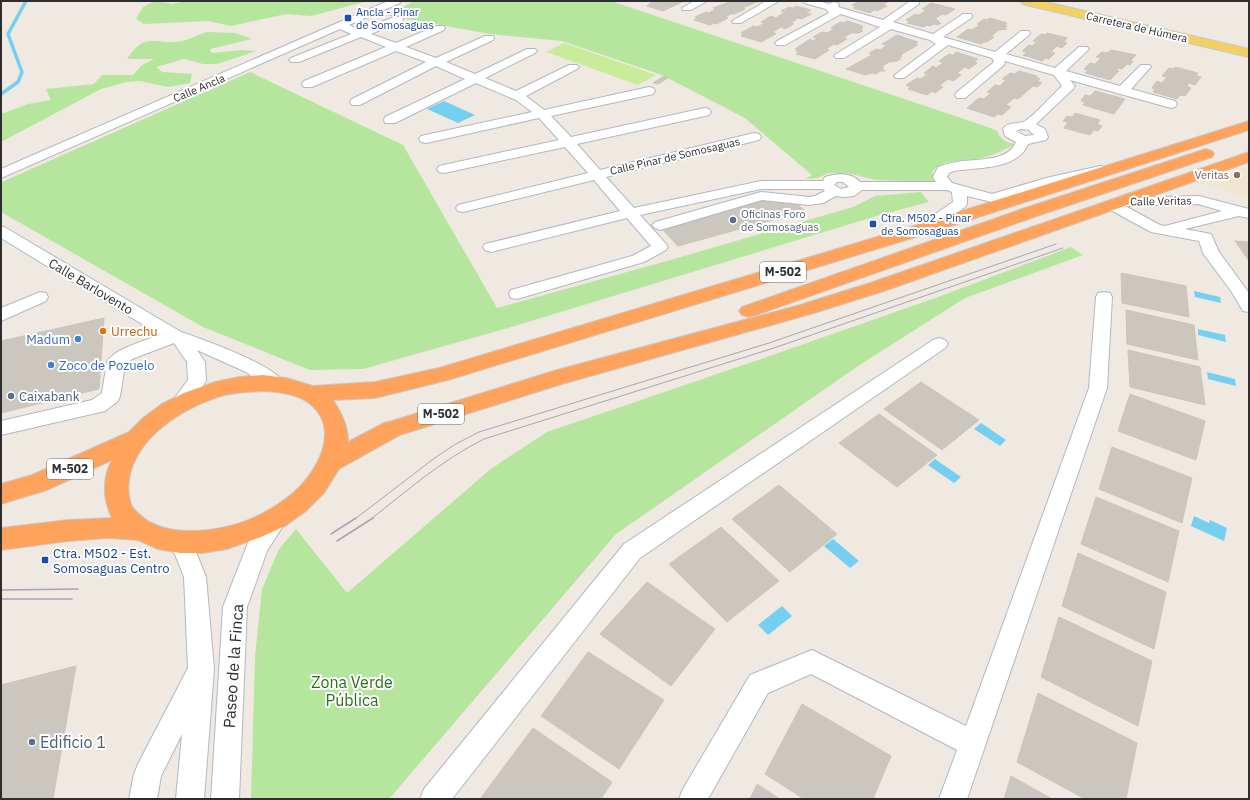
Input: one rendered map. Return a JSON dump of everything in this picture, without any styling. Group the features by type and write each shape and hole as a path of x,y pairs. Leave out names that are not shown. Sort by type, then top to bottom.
{"highway":[{"name":"M-502","path":"312,394 375,390 440,375 923,229 1249,125"},
{"name":"M-502","path":"331,462 392,430 557,378 1031,212 1249,140"},
{"name":"M-502","path":"557,378 877,287 1249,157"},
{"name":"M-502","path":"275,382 295,386 312,394 326,406 334,422 336,441 331,462 319,482 301,501 277,518 246,532 213,541 181,542 159,538 141,530 122,512 116,489 121,464 136,439 156,420 181,403 212,390 244,383 275,382"},
{"name":"M-502","path":"1,494 38,483 136,439"},
{"name":"M-502","path":"1,539 59,531 107,528 141,530"}],"main road":[{"name":"Carretera de Húmera","path":"1026,1 1249,53"},
{"path":"1034,1 1249,46"}],"street":[{"name":"Calle Ancla","path":"1,174 350,30 396,1"},
{"path":"687,8 702,1"},
{"path":"737,21 774,1"},
{"path":"808,1 997,56 1171,104"},
{"path":"830,8 841,1"},
{"path":"885,23 914,2"},
{"path":"781,43 836,13 830,8"},
{"path":"934,38 967,16"},
{"path":"281,65 350,30 398,19"},
{"path":"840,56 886,28 885,23"},
{"path":"308,84 440,28"},
{"name":"Calle Pinar de Somosaguas","path":"350,30 436,62 516,96 543,115 660,247 638,259 517,294"},
{"path":"997,56 1025,33"},
{"path":"356,102 488,38"},
{"path":"900,76 943,44 934,38"},
{"path":"1058,72 1083,49"},
{"path":"390,120 531,51"},
{"path":"961,95 1000,63 997,56"},
{"path":"516,96 573,67"},
{"path":"1123,90 1144,67"},
{"path":"1027,126 1069,86 1058,72"},
{"path":"426,139 649,91"},
{"path":"444,169 569,143 705,112"},
{"path":"1016,125 1027,126 1037,130 1042,135 1041,137 1034,140 1023,140 1013,136 1009,131 1009,129 1016,125"},
{"name":"Calle Pinar de Somosaguas","path":"463,208 754,137"},
{"path":"923,229 960,204 953,188 940,177 943,170 957,165 996,161 1008,158 1020,149 1023,140"},
{"path":"491,247 630,213 761,185 807,184 830,188 843,193 850,193 856,189 856,186 953,188 992,198 1051,181 1114,167"},
{"path":"660,225 761,196 776,196 804,201 815,201 830,195 830,188"},
{"name":"Calle Veritas","path":"1116,203 1199,200 1244,213"},
{"path":"1116,203 1156,229 1206,237 1211,253 1238,289 1249,307"},
{"path":"1162,230 1244,213"},
{"name":"Calle Barlovento","path":"1,231 178,338 206,347 252,368 275,382"},
{"path":"953,799 1063,493 1098,388 1104,297"},
{"path":"1,316 40,298"},
{"path":"1,428 98,406 111,396 116,362 126,355 178,338"},
{"name":"Calle Barlovento","path":"178,338 196,362 197,381 181,403"},
{"path":"434,799 632,551 939,344"},
{"name":"Paseo de la Finca","path":"225,799 235,607 257,546 277,518"},
{"path":"181,542 196,577 201,669 190,799"},
{"path":"693,799 759,684 812,662 972,743"},
{"path":"143,799 148,774 201,669"}],"shaded area":[{"name":"Veritas","path":"1249,166 1249,198 1200,183"}],"green space":[{"path":"156,1 172,4 187,1 368,1 311,16 286,14 231,26 208,21 144,24 136,19 143,7"},
{"path":"415,1 611,1 988,127 997,131 1000,137 1004,140 1015,144 986,157 943,164 932,172 936,182 876,180 847,173 828,173 818,178 805,179 812,175 745,118 662,75 562,41 490,34 385,15"},
{"path":"207,32 235,33 252,39 210,49 212,53 242,50 256,51 217,64 203,64 184,59 156,67 162,72 192,74 190,83 168,87 140,81 126,82 101,89 1,142 1,114 28,104 51,100 46,89 94,84 102,75 133,75 142,65 154,59 127,59 133,51 144,42 176,42"},
{"path":"564,43 656,75 638,85 546,52"},
{"path":"250,72 403,145 497,308 853,207 875,196 921,192 929,202 880,215 508,328 363,369 310,370 203,327 1,212 2,182"},
{"name":"Zona Verde Pública","path":"1071,247 1083,255 965,298 861,364 616,534 389,799 251,799 255,657 262,589 279,549 296,529 347,593 492,468 547,432 938,297"}],"water":[{"path":"444,101 475,115 458,123 427,109"},
{"path":"1194,291 1220,297 1221,303 1195,297"},
{"path":"1198,329 1225,335 1226,342 1198,335"},
{"path":"1207,372 1235,379 1236,386 1208,379"},
{"path":"981,423 1006,440 1000,446 974,429"},
{"path":"935,459 961,477 954,483 928,465"},
{"path":"1194,516 1209,523 1210,520 1227,528 1224,541 1191,526"},
{"path":"833,539 859,561 850,568 824,546"},
{"path":"782,606 792,616 768,635 758,625"}],"building":[{"path":"653,1 684,1 663,11 647,6"},
{"path":"732,1 760,1 725,17 728,18 717,24 714,23 710,25 694,20 698,18 695,17 706,12 709,13 716,9 713,8"},
{"path":"860,1 889,1 883,5 887,6 877,11 874,10 870,13 853,8 856,6 852,5"},
{"path":"931,3 955,9 946,15 942,14 935,19 939,21 937,22 941,23 938,25 927,25 924,27 907,23 910,21 906,20 915,14 919,15 926,10 922,9"},
{"path":"796,6 811,10 806,13 811,14 802,19 798,18 791,23 794,24 785,29 781,27 773,32 776,34 761,42 741,36 744,34 741,33 753,26 757,27 765,23 761,22 771,16 776,18 785,12 781,11 789,7 793,8"},
{"path":"990,18 1007,23 1004,26 1007,26 1004,29 1007,29 999,30 991,36 994,37 981,44 957,37 968,29 972,30 980,25 977,24 984,19 987,20"},
{"path":"847,21 863,26 860,27 863,28 860,30 863,31 859,33 851,33 843,38 847,39 826,49 829,50 815,59 796,54 799,52 795,49 810,39 813,41 817,38 813,37 822,32 827,33 834,29 831,28 840,22 844,23"},
{"path":"1047,33 1067,38 1064,42 1067,43 1062,48 1057,46 1051,52 1055,53 1049,59 1046,58 1042,61 1023,55 1027,52 1022,51 1029,45 1032,46 1037,42 1033,41 1041,34 1045,35"},
{"path":"897,35 918,42 915,44 918,45 900,55 902,56 899,58 901,59 889,62 881,67 884,68 882,70 885,71 865,75 846,69 872,55 869,53 877,49 880,50 887,45 882,44"},
{"path":"1111,50 1136,55 1130,61 1133,61 1130,65 1127,64 1122,69 1118,68 1116,70 1119,71 1110,80 1085,73 1088,70 1084,69 1090,63 1095,64 1101,58 1096,57 1102,52 1107,53"},
{"path":"956,52 978,59 974,62 977,63 969,69 965,67 957,73 961,75 953,81 948,79 939,86 943,87 935,93 932,91 927,95 908,89 910,87 906,85 917,78 921,79 928,74 924,73 933,66 936,68 943,63 939,61 949,54 953,55"},
{"path":"1175,67 1198,73 1196,76 1201,77 1195,85 1189,83 1187,86 1191,88 1185,96 1180,95 1177,99 1153,92 1155,89 1152,88 1157,81 1162,83 1167,77 1162,76 1169,68 1173,69"},
{"path":"1019,71 1037,76 1036,77 1040,79 1037,81 1042,83 1037,87 1033,86 1018,99 1014,98 1006,105 1011,107 1002,115 998,114 994,117 967,108 979,98 984,99 991,93 987,92 995,85 1000,86 1006,80 1002,79 1010,73 1015,74"},
{"path":"664,76 668,78 658,84 653,83"},
{"path":"1095,91 1125,99 1114,114 1083,105 1085,102 1081,101 1085,95 1090,96"},
{"path":"1075,113 1100,120 1097,124 1102,126 1098,131 1094,130 1090,135 1064,128 1068,122 1063,121 1067,116 1072,117"},
{"name":"Oficinas Foro de Somosaguas","path":"766,198 794,201 805,211 678,246 663,230"},
{"path":"1235,241 1249,242 1249,261"},
{"path":"1121,273 1186,286 1189,317 1122,303"},
{"path":"1126,310 1194,325 1198,360 1127,344"},
{"name":"Zoco de Pozuelo","path":"104,318 99,389 1,413 1,341"},
{"path":"1128,350 1200,367 1205,405 1130,387"},
{"path":"921,382 979,420 942,450 884,409"},
{"path":"1130,394 1205,421 1196,460 1118,431"},
{"path":"879,414 937,455 897,487 839,443"},
{"path":"1112,447 1192,478 1182,523 1099,489"},
{"path":"779,485 837,534 790,572 732,519"},
{"path":"1096,497 1179,531 1168,582 1081,544"},
{"path":"721,527 779,581 727,622 669,564"},
{"path":"1078,553 1166,592 1154,649 1062,606"},
{"path":"647,582 715,629 671,686 600,634"},
{"path":"1059,617 1152,661 1138,726 1041,677"},
{"path":"588,652 664,700 619,769 541,716"},
{"name":"Edificio 1","path":"76,666 53,799 1,799 1,685"},
{"path":"1038,693 1137,743 1126,799 1085,799 1017,762"},
{"path":"802,704 891,756 873,799 804,799 765,774"},
{"path":"533,728 612,782 601,799 480,799"},
{"path":"1011,776 1052,799 1004,799"},
{"path":"757,784 780,799 750,799"}],"waterway":[{"path":"1,94 18,82 22,72 8,34 26,1"}],"tram line":[{"path":"355,519 432,460 454,445 479,432 769,343 1056,244"},
{"path":"371,519 412,486 454,456 484,439 774,348 1063,248"},
{"path":"331,534 356,518"},
{"path":"337,541 373,518"},
{"path":"1,590 78,589"},
{"path":"1,599 72,599"}],"place":[{"name":"Ancla - Pinar de Somosaguas","path":"348,18"},
{"name":"Veritas","path":"1237,175"},
{"name":"Oficinas Foro de Somosaguas","path":"733,220"},
{"name":"Ctra. M502 - Pinar de Somosaguas","path":"873,224"},
{"name":"Urrechu","path":"103,331"},
{"name":"Madum","path":"78,339"},
{"name":"Zoco de Pozuelo","path":"51,365"},
{"name":"Caixabank","path":"11,396"},
{"name":"Ctra. M502 - Est. Somosaguas Centro","path":"45,560"},
{"name":"Edificio 1","path":"32,742"}]}
